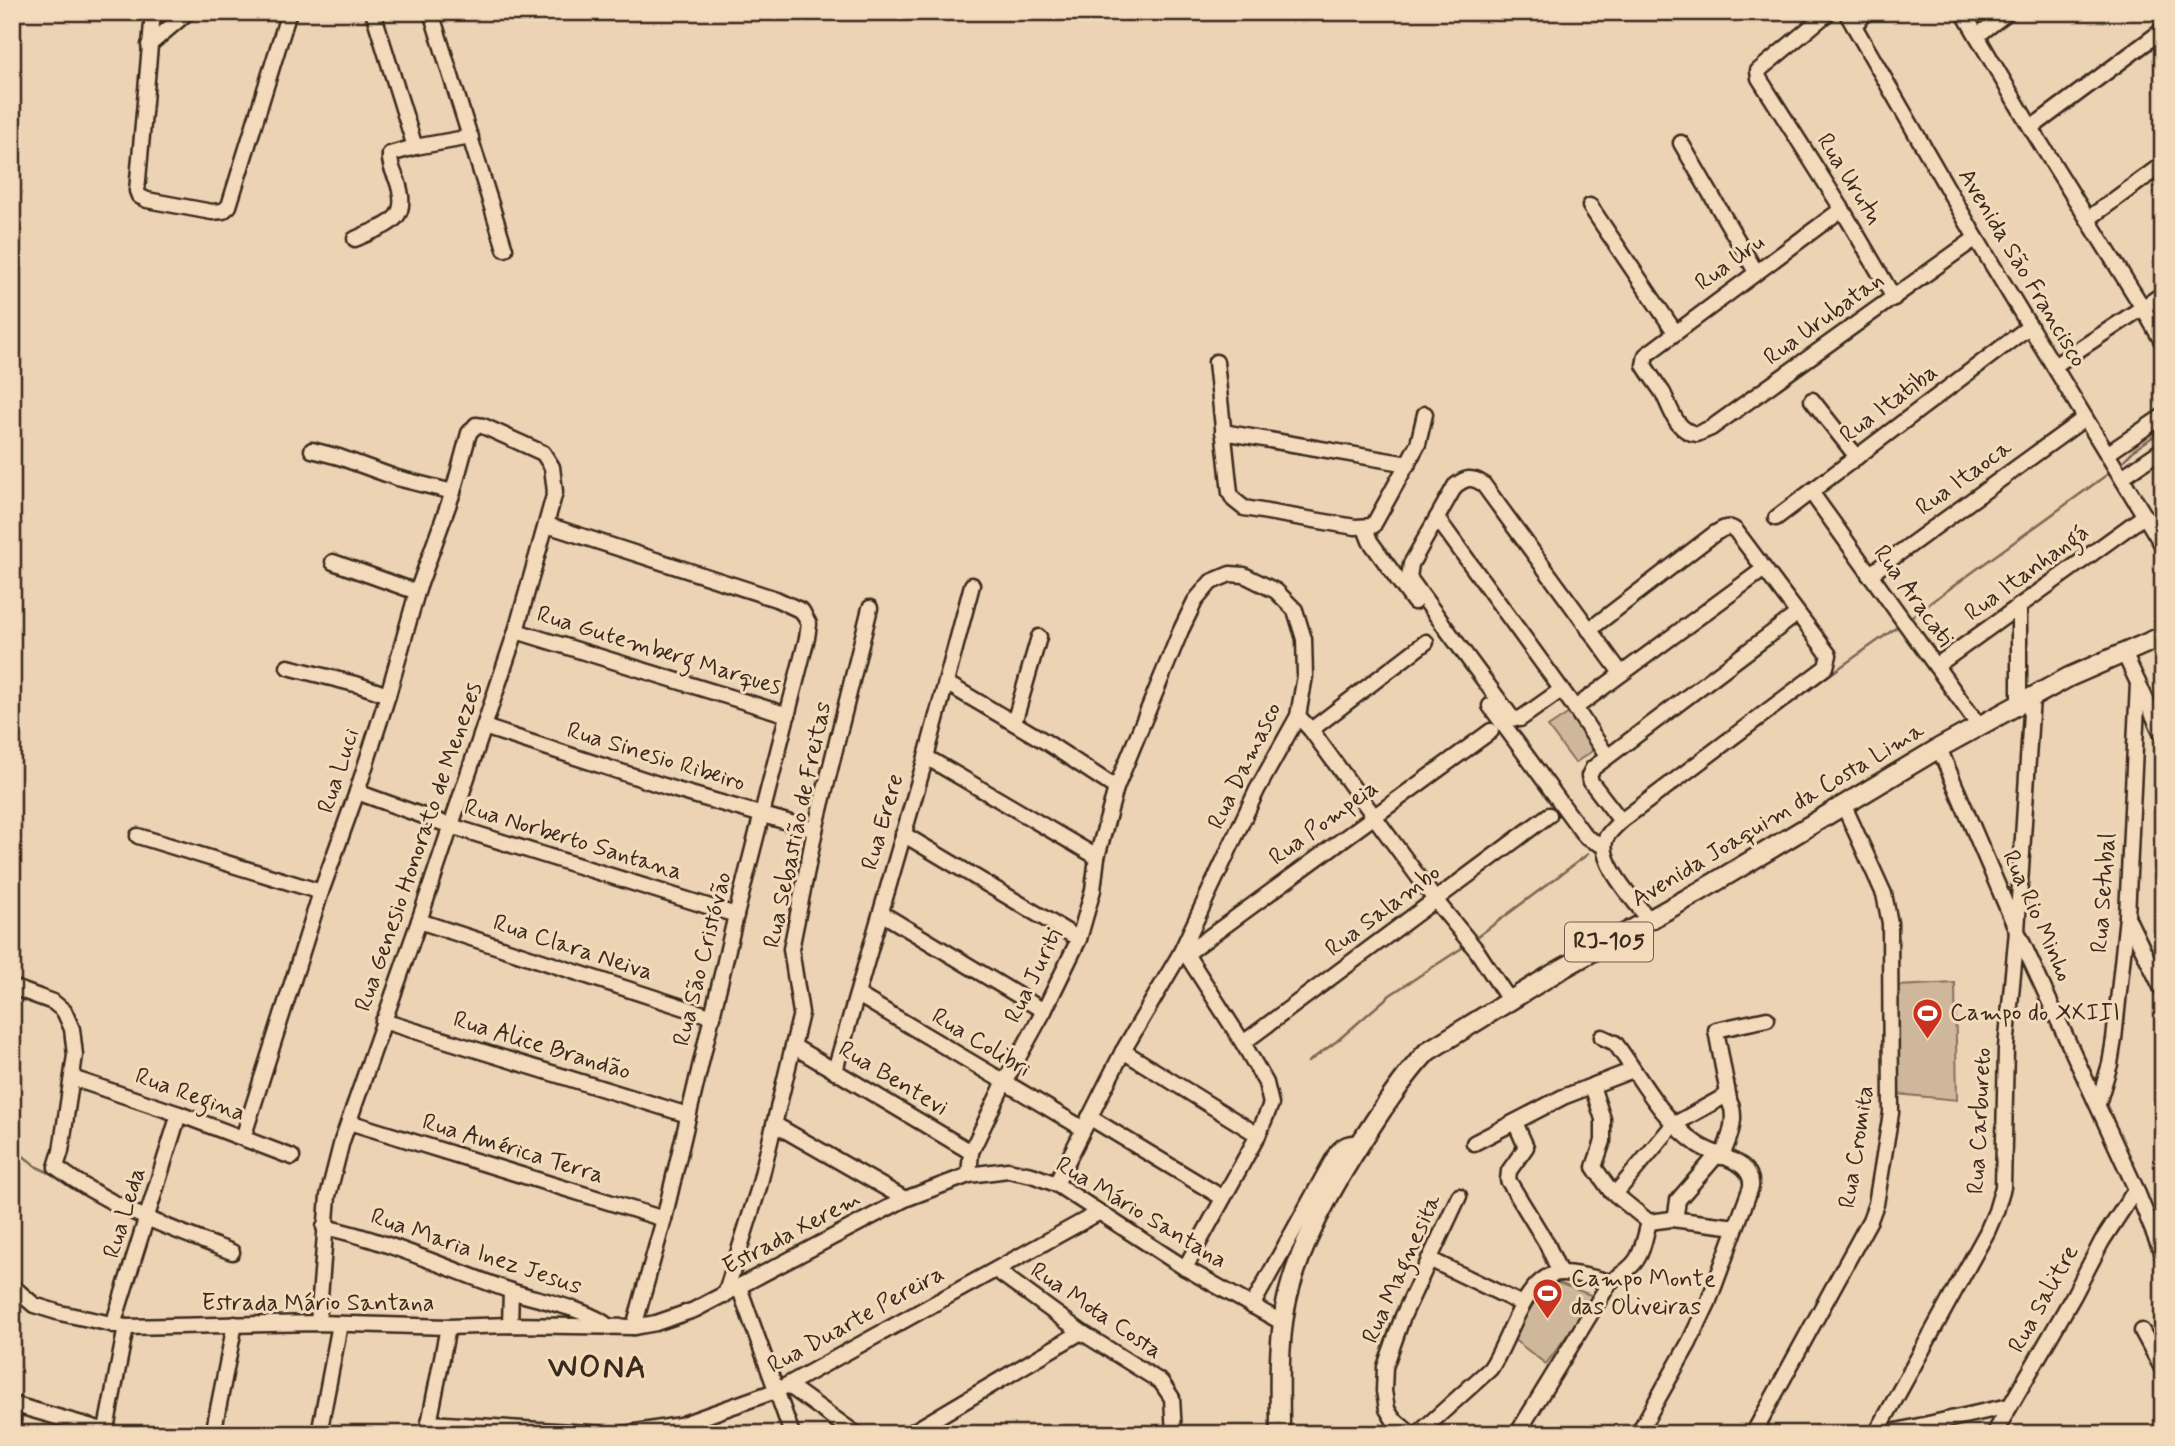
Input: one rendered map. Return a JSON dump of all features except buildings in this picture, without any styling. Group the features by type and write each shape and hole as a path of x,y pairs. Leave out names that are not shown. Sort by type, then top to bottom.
{"main road":[{"name":"Avenida Joaquim da Costa Lima","path":"1280,1434 1279,1379 1283,1323 1288,1294 1307,1241 1360,1143 1420,1059 1510,1000 1939,748 2069,677 2163,636"}],"street":[{"path":"153,12 137,186 139,196 147,201 212,212 223,212 229,206 289,12"},
{"path":"149,45 188,12"},
{"path":"373,12 415,147"},
{"path":"431,12 506,250"},
{"name":"Rua Urutu","path":"1829,12 1758,73 1763,86 1842,209 1894,298"},
{"name":"Avenida São Francisco","path":"1846,12 1976,238 2163,546"},
{"path":"1854,26 1866,12"},
{"path":"1963,12 2163,343"},
{"path":"1977,36 2008,12"},
{"path":"2031,128 2163,30"},
{"path":"355,239 395,220 400,214 402,195 389,156 393,152 471,137"},
{"path":"1681,143 1756,272"},
{"path":"2088,219 2163,164"},
{"path":"1590,206 1675,332"},
{"name":"Rua Uru","path":"1646,355 1842,209"},
{"name":"Rua Urubatan","path":"1646,355 1644,365 1664,395 1671,412 1685,430 1697,434 1730,416 1976,238"},
{"path":"2054,366 2163,294"},
{"name":"Rua Itatiba","path":"1776,518 2030,326"},
{"path":"1216,362 1230,493 1238,505 1256,510 1366,528 1373,526 1418,444 1425,414"},
{"path":"1812,400 1857,457"},
{"path":"2107,454 2163,416"},
{"name":"Rua Itaoca","path":"1869,575 2085,418"},
{"name":"Rua Luci","path":"243,1138 321,892 357,792 417,592 453,492 469,433 476,425 483,426"},
{"name":"Rua Genesio Honorato de Menezes","path":"318,1324 324,1227 334,1169 516,631 555,492 550,460 531,447 483,426"},
{"path":"1223,432 1408,464"},
{"path":"2122,477 2163,449"},
{"path":"312,450 397,478 453,492"},
{"path":"1561,690 1520,719 1512,718 1417,590 1408,572 1455,486 1463,480 1476,480 1483,484 1621,673"},
{"name":"Rua Aracati","path":"1811,492 1979,726"},
{"name":"Rua Itanhangá","path":"1936,666 2144,516"},
{"path":"1437,518 1607,756"},
{"name":"Rua São Cristóvão","path":"547,525 795,607 802,611 808,624 807,638 736,915 664,1219 634,1326"},
{"path":"1589,630 1724,527 1736,531 1829,655 1826,667 1621,821 1607,836 1604,845 1606,860 1649,920"},
{"path":"1366,528 1370,541 1582,832 1587,838 1604,845"},
{"path":"333,562 417,592"},
{"path":"1575,708 1765,569"},
{"name":"Rua Damasco","path":"1056,1184 1123,1051 1183,954 1257,790 1298,716 1305,676 1304,639 1295,610 1276,590 1244,575 1230,574 1210,582 1195,601 1163,670 1116,788"},
{"name":"Rua Erere","path":"835,1070 926,757 972,585"},
{"name":"Rua Carbureto","path":"1876,1434 1996,1211 2003,1188 2006,1048 2017,931 2026,701 2019,606"},
{"name":"Rua Sebastião de Freitas","path":"724,1294 759,1186 801,1013 791,949 815,830 870,608"},
{"path":"1621,821 1590,779 1593,768 1797,614"},
{"name":"Rua Gutemberg Marques","path":"516,631 788,715"},
{"path":"1014,723 1039,637"},
{"path":"1311,730 1426,642"},
{"path":"2124,653 2161,727"},
{"path":"288,667 388,695"},
{"path":"946,683 1116,788"},
{"name":"Rua Setubal","path":"2098,1104 2114,1039 2127,916 2138,683"},
{"path":"1298,716 1436,901 1477,951 1510,1000"},
{"name":"Rua Sinesio Ribeiro","path":"484,727 676,790 815,830"},
{"name":"Rua Pompeia","path":"1183,954 1491,731"},
{"name":"Rua Rio Minho","path":"1939,748 2017,931 2098,1104 2163,1256"},
{"path":"926,757 1097,857"},
{"name":"Rua Juriti","path":"969,1175 971,1152 1079,939 1116,788"},
{"name":"Rua Norberto Santana","path":"357,792 451,826 736,915"},
{"name":"Rua Cromita","path":"1753,1434 1870,1220 1876,1204 1891,1113 1889,909 1844,806"},
{"name":"Rua Salambo","path":"1243,1043 1549,815"},
{"path":"903,834 1079,939"},
{"path":"138,836 321,892"},
{"path":"881,914 1044,1011"},
{"path":"2127,916 2163,991"},
{"name":"Rua Clara Neiva","path":"419,921 713,1017"},
{"path":"1183,954 1243,1043 1266,1083 1270,1097 1269,1112 1258,1135 1185,1268"},
{"path":"12,987 37,995 64,1011 72,1029 75,1055 61,1151 56,1167 77,1183 147,1219 233,1252"},
{"name":"Rua Colibri","path":"858,995 1004,1083 1085,1122 1223,1198"},
{"path":"1672,1219 1678,1200 1719,1156 1732,1130 1716,1030 1767,1019"},
{"name":"Rua Alice Brandão","path":"383,1021 688,1115"},
{"path":"1602,1037 1615,1043 1673,1125 1699,1146 1744,1166 1752,1177 1751,1187 1708,1303 1639,1434"},
{"name":"Rua Bentevi","path":"793,1046 971,1152"},
{"path":"1123,1051 1258,1135"},
{"path":"1474,1143 1563,1097 1633,1070"},
{"name":"Rua Regina","path":"72,1078 179,1114 292,1157"},
{"path":"1592,1086 1603,1119 1603,1141 1594,1167 1601,1180 1615,1194 1648,1222 1672,1219 1736,1227"},
{"path":"1615,1194 1673,1125 1723,1097 1729,1099"},
{"name":"Rua Leda","path":"106,1432 119,1326 147,1219 179,1114"},
{"name":"Rua América Terra","path":"349,1122 664,1219"},
{"path":"1515,1122 1526,1147 1509,1171 1508,1180 1547,1244 1560,1273"},
{"path":"774,1124 905,1199"},
{"path":"1252,1306 1336,1152 1351,1142 1360,1143"},
{"name":"Rua Mário Santana","path":"969,1175 982,1171 1008,1170 1056,1184 1185,1268 1283,1323"},
{"name":"Estrada Xerem","path":"634,1326 675,1318 905,1199 969,1175"},
{"name":"Rua Salitre","path":"1994,1434 2102,1241 2136,1189"},
{"name":"Rua Magnesita","path":"1411,1434 1393,1419 1387,1409 1384,1391 1385,1367 1403,1316 1459,1196"},
{"name":"Rua Duarte Pereira","path":"624,1434 681,1429 783,1388 1098,1213"},
{"path":"1517,1434 1611,1282 1632,1269 1639,1259 1648,1222"},
{"name":"Rua Maria Inez Jesus","path":"324,1227 383,1242 511,1291 594,1317 610,1327"},
{"path":"1429,1259 1522,1304"},
{"name":"Rua Mota Costa","path":"996,1270 1081,1332 1161,1382 1172,1398 1174,1434"},
{"path":"1418,1434 1490,1369 1499,1357 1522,1304 1546,1278 1560,1273 1611,1282"},
{"name":"Estrada Mário Santana","path":"12,1286 34,1305 119,1326 634,1326"},
{"path":"739,1287 783,1388 792,1434"},
{"path":"510,1325 511,1291"},
{"path":"12,1297 34,1305"},
{"path":"213,1434 235,1324"},
{"path":"319,1434 340,1324"},
{"path":"448,1327 428,1429 605,1434"},
{"path":"2142,1331 2163,1370"},
{"path":"909,1434 1081,1332"},
{"path":"783,1388 856,1434"},
{"path":"12,1434 13,1404 106,1432"},
{"path":"1883,1434 2009,1406"}],"shaded area":[{"path":"1569,713 1595,749 1575,763 1548,727"},
{"name":"Campo do XXIII","path":"1955,983 1957,1100 1897,1094 1897,986"},
{"path":"1553,1281 1591,1295 1592,1301 1546,1364 1513,1339 1540,1289"}],"waterway":[{"path":"2120,464 2135,449 2163,430"},
{"path":"1908,619 2112,471"},
{"path":"1777,712 1900,625"},
{"path":"1473,940 1588,854"},
{"path":"1308,1062 1390,995 1465,946"},
{"path":"12,1147 37,1167 56,1176"}],"place":[{"name":"Campo do XXIII","path":"1927,1040"},
{"name":"Campo Monte das Oliveiras","path":"1548,1320"}],"district":[{"name":"WONA","path":"598,1368"}]}
